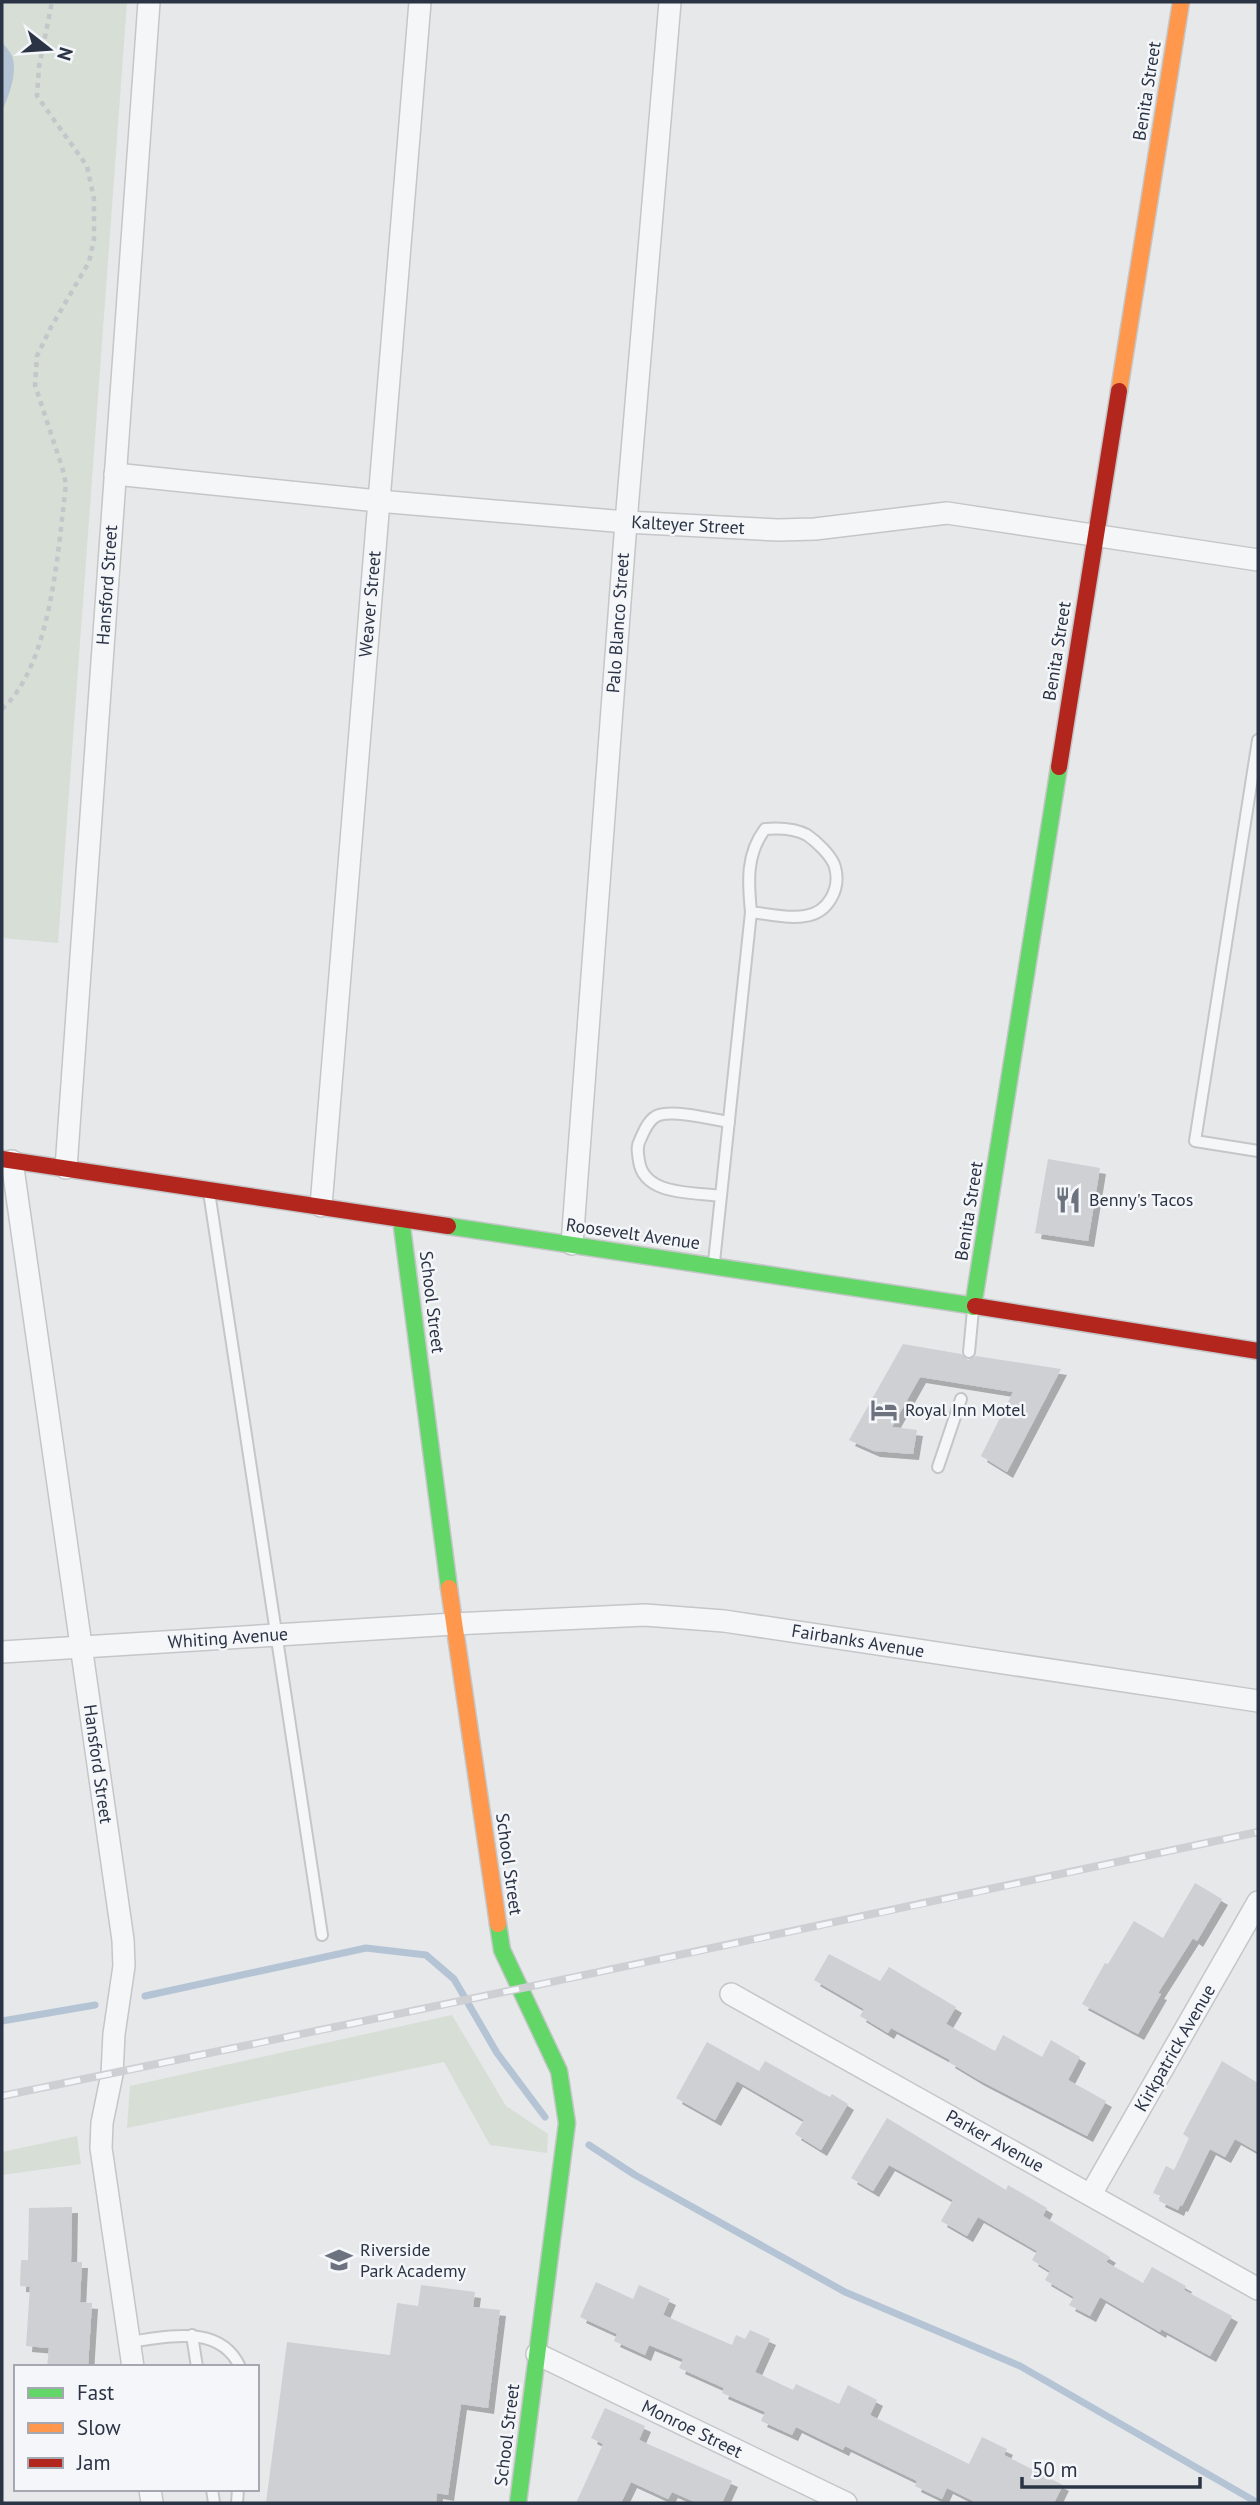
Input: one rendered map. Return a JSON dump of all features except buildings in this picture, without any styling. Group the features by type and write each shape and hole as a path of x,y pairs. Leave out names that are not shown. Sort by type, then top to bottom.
{"street":[{"name":"Hansford Street","path":"66,1168 149,2"},
{"name":"Weaver Street","path":"321,1206 420,2"},
{"name":"Palo Blanco Street","path":"572,1244 626,522 670,2"},
{"name":"Benita Street","path":"973,1307 1181,2"},
{"name":"Kalteyer Street","path":"115,474 378,501 626,522 778,530 815,529 947,513 1258,560"},
{"name":"Hansford Street","path":"7,1160 82,1647 123,1940 124,1966 114,2034 112,2074 102,2123 101,2148 133,2365"},
{"name":"Roosevelt Avenue","path":"7,1160 713,1265 1258,1351"},
{"name":"School Street","path":"401,1219 454,1624 502,1950 559,2071 565,2099 567,2123 518,2503"},
{"name":"Fairbanks Avenue","path":"454,1624 645,1615 724,1621 1258,1701"},
{"name":"Whiting Avenue","path":"2,1652 454,1624"},
{"name":"Kirkpatrick Avenue","path":"1091,2194 1258,1902"},
{"name":"Parker Avenue","path":"731,1994 1258,2289"},
{"name":"Monroe Street","path":"537,2354 846,2503"}],"lane":[{"path":"1258,740 1195,1141 1258,1151"},
{"path":"713,1265 751,912 750,861 755,842 765,829 783,828 806,834 835,865 837,881 831,901 824,909 806,916 751,912"},
{"path":"721,1196 666,1189 648,1182 640,1168 637,1146 645,1127 657,1115 670,1114 729,1122"},
{"path":"209,1189 322,1935"},
{"path":"969,1352 973,1307"},
{"path":"938,1467 961,1399"},
{"path":"192,2335 197,2365"},
{"path":"129,2342 192,2335 220,2342 235,2356 239,2365"}],"path":[{"path":"2,709 21,686 54,593 66,484 35,385 37,356 89,262 94,239 94,200 87,166 37,96 39,67 52,2"}],"shaded area":[{"path":"2,2 127,2 58,943 2,938"},
{"path":"452,2015 506,2106 548,2134 547,2153 490,2145 444,2062 127,2128 130,2086"},
{"path":"77,2136 81,2164 2,2175 2,2152"}],"water":[{"path":"2,42 12,56 14,69 10,91 2,111"}],"waterway":[{"path":"145,1996 366,1948 426,1955 454,1979 497,2053 545,2117"},
{"path":"2,2021 95,2005"},
{"path":"589,2145 635,2175 845,2292 1020,2366 1258,2503"}],"railway":[{"path":"2,2096 1258,1832"}],"traffic: fast":[{"path":"973,1307 1059,767"},
{"path":"401,1219 449,1588"},
{"path":"448,1226 975,1306"},
{"path":"498,1924 502,1950 559,2071 567,2123 518,2503"}],"traffic: slow":[{"path":"1119,391 1181,2"},
{"path":"449,1588 498,1924"}],"traffic: jam":[{"path":"1059,767 1119,391"},
{"path":"2,1159 448,1226"},
{"path":"975,1306 1258,1351"}],"place":[{"name":"Benny's Tacos","path":"1068,1200"},
{"name":"Royal Inn Motel","path":"884,1410"},
{"name":"Riverside Park Academy","path":"339,2260"}]}
